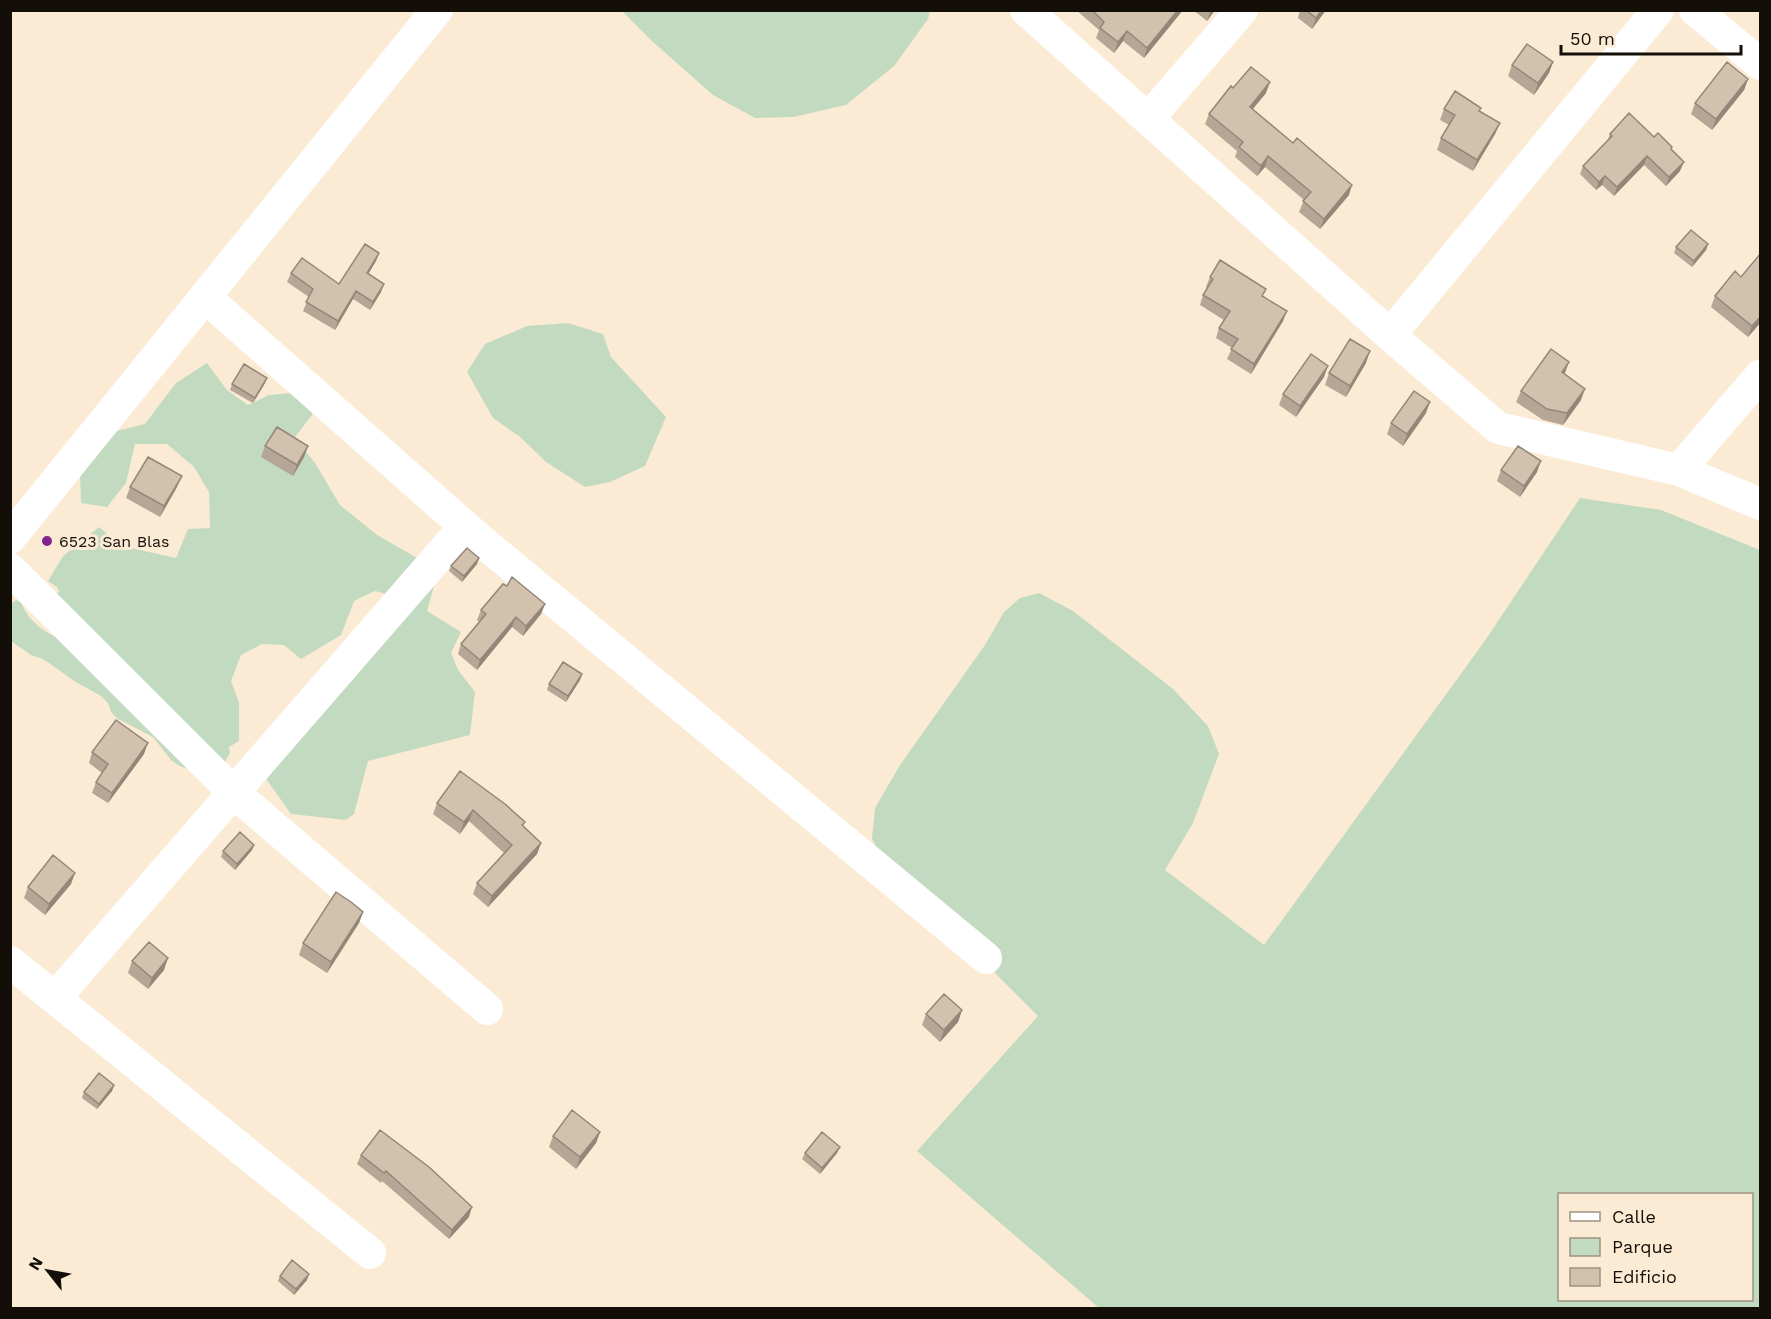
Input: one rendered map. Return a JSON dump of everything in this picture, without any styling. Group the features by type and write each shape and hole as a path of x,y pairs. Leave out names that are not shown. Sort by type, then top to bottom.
{"street":[{"path":"10,538 437,10"},
{"path":"1026,10 1390,335 1498,428 1679,470 1761,504"},
{"path":"1148,120 1242,10"},
{"path":"1390,335 1658,10"},
{"path":"1695,10 1761,64"},
{"path":"205,297 465,526 986,958"},
{"path":"1679,470 1761,376"},
{"path":"55,998 465,526"},
{"path":"10,569 232,792 487,1009"},
{"path":"10,962 370,1253"}],"green space":[{"path":"622,11 930,11 928,19 894,66 846,105 793,117 755,118 713,95 654,43"},
{"path":"568,323 603,334 611,357 666,417 645,466 610,482 585,487 546,462 519,436 493,418 467,372 485,344 527,326"},
{"path":"207,363 227,390 248,405 269,395 315,391 312,415 295,437 315,463 340,505 377,535 419,559 434,586 427,611 461,632 451,653 458,670 475,692 470,735 368,761 354,814 346,820 291,814 257,766 395,596 375,591 354,601 341,635 301,659 284,645 262,644 241,655 231,681 239,703 239,741 229,747 230,753 225,762 198,773 172,761 153,737 118,719 101,696 11,641 11,604 16,600 21,602 29,617 41,628 56,637 72,642 55,596 59,591 48,581 63,556 99,527 122,546 176,558 188,529 210,528 209,492 194,467 167,444 135,444 126,483 107,507 81,503 80,474 105,434 145,424 176,383"},
{"path":"1580,498 1661,510 1760,550 1760,1308 1099,1308 917,1151 1038,1016 884,862 872,839 875,808 900,765 985,645 1004,612 1020,598 1039,593 1073,611 1173,689 1208,726 1219,754 1193,823 1165,870 1264,945 1484,642"}],"building":[{"path":"1092,10 1178,10 1147,48 1127,31 1118,42 1100,28 1104,22"},
{"path":"1306,10 1322,10 1316,18"},
{"path":"1527,44 1553,62 1538,83 1512,65"},
{"path":"1727,62 1748,79 1716,119 1695,103"},
{"path":"1251,67 1270,82 1250,107 1293,143 1297,138 1352,185 1324,219 1303,201 1311,192 1268,156 1261,166 1239,147 1243,142 1209,114 1231,86 1233,88"},
{"path":"1455,91 1481,108 1479,111 1500,123 1477,160 1441,138 1455,115 1444,109"},
{"path":"1629,113 1654,137 1658,133 1684,162 1669,177 1647,156 1617,187 1605,176 1599,182 1583,166 1612,136 1610,134"},
{"path":"1691,230 1708,244 1694,261 1676,247"},
{"path":"365,244 379,253 367,273 384,284 373,302 356,291 338,321 306,302 313,289 291,273 302,258 339,284"},
{"path":"1761,253 1761,316 1752,326 1715,296 1735,271 1741,277"},
{"path":"1220,260 1266,289 1262,296 1287,311 1254,364 1231,349 1238,339 1219,328 1230,311 1203,295 1213,279 1210,277"},
{"path":"1350,339 1370,351 1350,386 1329,373"},
{"path":"1551,349 1569,362 1562,372 1585,389 1567,413 1547,409 1521,391"},
{"path":"1311,354 1328,366 1300,406 1283,394"},
{"path":"244,364 267,378 255,398 232,384"},
{"path":"1414,391 1430,402 1407,434 1391,423"},
{"path":"277,427 308,446 297,465 265,446"},
{"path":"1518,446 1541,461 1524,486 1501,470"},
{"path":"148,457 182,476 164,506 130,487"},
{"path":"467,548 479,558 464,576 451,566"},
{"path":"512,577 545,604 526,626 516,617 480,660 461,644 486,614 481,610 503,584 507,586"},
{"path":"563,662 582,674 568,696 549,684"},
{"path":"116,720 148,743 112,793 96,782 108,764 92,752"},
{"path":"460,771 505,804 525,822 522,825 541,843 492,896 477,883 512,845 473,810 464,822 437,803"},
{"path":"240,832 254,845 237,864 223,851"},
{"path":"53,855 75,873 49,904 28,887"},
{"path":"336,892 363,912 331,962 303,943"},
{"path":"149,942 168,958 152,978 132,961"},
{"path":"944,994 962,1010 944,1030 926,1014"},
{"path":"99,1073 114,1085 99,1104 84,1092"},
{"path":"572,1110 600,1132 580,1157 553,1136"},
{"path":"380,1130 429,1167 472,1207 452,1230 386,1171 384,1173 361,1155"},
{"path":"822,1132 840,1147 822,1168 805,1153"},
{"path":"292,1260 309,1274 296,1289 280,1276"}],"place":[{"name":"6523 San Blas","path":"47,541"}]}
